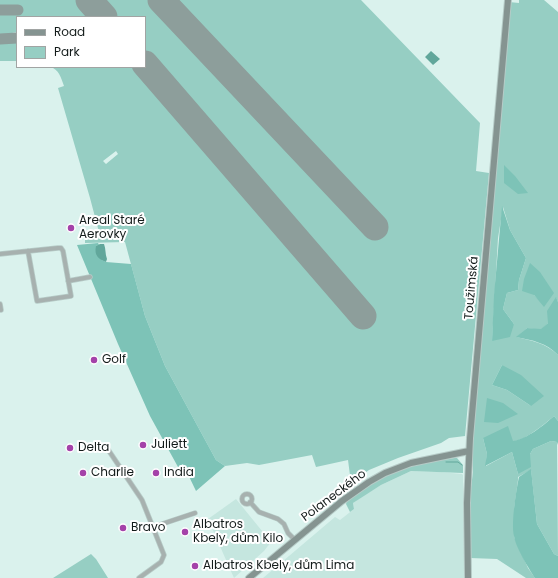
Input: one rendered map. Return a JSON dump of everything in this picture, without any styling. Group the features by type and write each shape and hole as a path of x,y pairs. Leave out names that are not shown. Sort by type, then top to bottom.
{"street":[{"name":"Toužimská","path":"468,578 467,503 469,451 508,0"},
{"path":"0,254 28,251 61,248 71,296 37,301 28,251"},
{"path":"68,281 90,277"},
{"path":"0,304 1,310"},
{"path":"107,448 142,500 164,555 161,562 139,578"},
{"name":"Polaneckého","path":"249,578 352,494 385,473 410,463 469,451"},
{"path":"250,502 259,512 278,519 284,524 288,533 295,540"},
{"path":"154,527 195,513"}],"shaded area":[{"path":"431,51 440,59 433,65 425,57"},
{"path":"504,165 528,193 518,194 504,183"},
{"path":"502,206 510,230 526,258 519,280 518,290 507,293 503,309 514,324 510,337 492,341 494,295"},
{"path":"98,243 99,245 96,246 102,260 106,262 131,264 145,316 165,366 216,460 225,466 196,491 183,464 178,467 150,416 77,245"},
{"path":"104,244 107,259 106,262 101,260 96,254 96,246"},
{"path":"530,263 540,272 554,293 544,307 534,295 522,291 524,279"},
{"path":"556,297 558,302 558,355 544,345 516,337 527,328 541,329 548,323 547,311"},
{"path":"502,365 521,375 544,396 531,406 507,390 492,385"},
{"path":"487,398 503,403 518,414 498,423 484,422"},
{"path":"554,416 558,421 558,445 557,442 551,441 533,449 530,454 531,467 518,474 512,452 485,466 487,454 483,438 508,426 513,441 518,440 535,431"},
{"path":"531,469 537,524 554,554 558,556 558,578 535,578 515,540 513,515 519,477"},
{"path":"411,471 440,472 463,475 464,578 263,578 335,517 340,520 354,509 353,503 364,495"},
{"path":"236,499 271,542 264,551 234,578 208,519"}],"green space":[{"path":"0,0 361,0 480,123 476,171 489,173 465,436 449,438 441,443 398,458 369,470 351,483 348,460 316,467 312,455 259,465 247,463 225,466 216,460 165,366 145,316 125,242 85,243 85,239 99,232 58,88 64,86 58,72 53,68 146,68 146,16 16,16 16,32 12,33 12,35 16,35 16,61 0,61","holes":["116,151 118,154 106,164 103,161"]},
{"path":"519,0 544,0 558,12 558,302 556,298 548,323 541,330 527,328 517,337 544,345 558,355 558,421 554,416 541,427 515,441 483,438 487,454 486,466 512,452 518,474 533,449 551,441 557,442 558,556 554,554 537,524 531,470 518,477 514,509 514,537 528,568 535,578 526,578 497,559 470,558 469,503 473,472 472,440 509,2 519,3","holes":["503,207 510,230 526,258 519,280 518,290 507,293 503,309 514,324 492,341 498,238","547,284 553,293 538,299 534,295","502,365 531,406 507,390 492,385"]},
{"path":"457,458 463,465 463,473 411,471 381,485 353,503 354,509 350,512 346,504 347,501 362,490 396,471 419,464"},
{"path":"91,554 108,578 53,578"}],"waterway":[{"path":"446,462 458,462 462,465"}],"taxiway":[{"path":"0,10 18,10"},
{"path":"0,39 16,38"}],"runway":[{"path":"89,0 103,16"},
{"path":"161,0 375,227"},
{"path":"146,65 363,316"}],"place":[{"name":"Areal Staré Aerovky","path":"71,228"},
{"name":"Golf","path":"94,360"},
{"name":"Juliett","path":"143,445"},
{"name":"Delta","path":"70,448"},
{"name":"Charlie","path":"83,473"},
{"name":"India","path":"156,473"},
{"name":"Bravo","path":"123,528"},
{"name":"Albatros Kbely, dům Kilo","path":"185,532"},
{"name":"Albatros Kbely, dům Lima","path":"195,566"}]}
